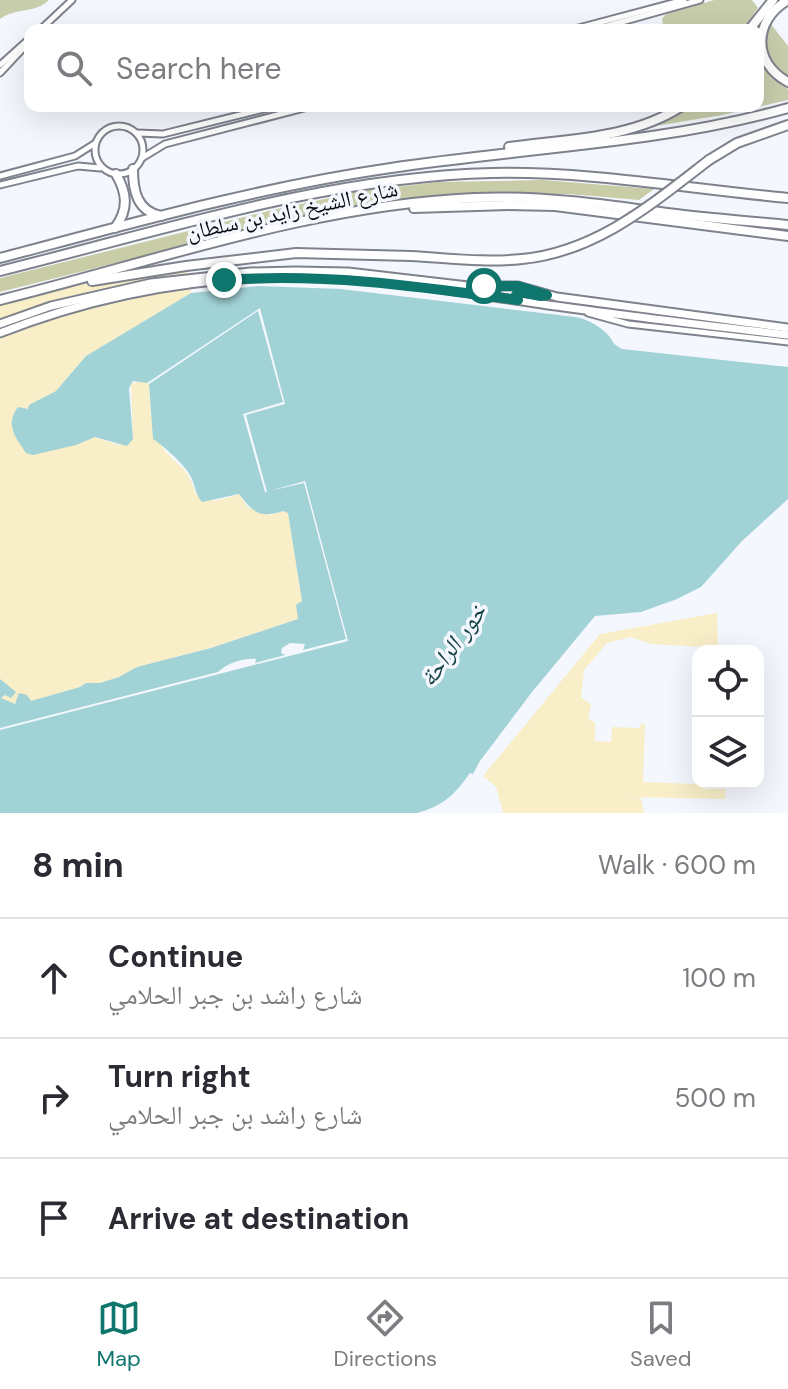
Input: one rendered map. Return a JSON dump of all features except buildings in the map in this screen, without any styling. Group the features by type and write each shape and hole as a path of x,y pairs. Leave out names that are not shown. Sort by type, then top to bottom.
{"highway":[{"path":"755,24 775,3 788,0"},
{"path":"762,24 763,17"},
{"path":"764,58 774,74 788,82"},
{"path":"0,258 161,216 316,181 465,157 691,130 788,108"},
{"path":"465,157 499,148 626,130 670,112"},
{"path":"52,287 296,253 523,259 575,246 627,222 709,160 737,143 788,125"},
{"path":"133,169 134,189 141,206 161,216"},
{"name":"شارع الشيخ زايد بن سلطان","path":"0,271 284,201 341,189 441,176 533,173 788,198"},
{"path":"115,228 123,216 126,200 123,185 116,174"},
{"name":"شارع الشيخ زايد بن سلطان","path":"0,300 274,228 362,209 474,198 540,198 788,225"},
{"path":"362,209 543,206 788,236"}],"main road":[{"path":"0,324 51,306 122,288 250,272 348,272 468,286 518,286 547,295 788,328"},
{"path":"0,333 110,297 168,287 238,279 347,279 408,284 576,309 788,335"},
{"path":"518,300 516,295 519,292 547,295"},
{"path":"618,321 622,318 646,317"}],"street":[{"path":"46,24 72,0"},
{"path":"594,24 684,0"},
{"path":"614,24 700,0"},
{"path":"0,65 24,45"},
{"path":"0,73 24,47"},
{"path":"103,168 95,154 95,144 101,133 112,126 163,134 252,112"},
{"path":"0,185 78,166 103,168 116,174 133,169 142,158 165,144 289,112"},
{"path":"135,132 143,147 142,158"},
{"path":"0,176 75,156 95,144"},
{"path":"576,309 618,321 788,342"}],"green space":[{"path":"0,0 49,0 0,19"},
{"path":"714,0 752,0 758,8 747,24 663,24 666,14"},
{"path":"770,23 788,46 788,76 776,66 768,53 766,39"},
{"path":"764,69 772,79 788,89 788,100 764,105"},
{"path":"676,112 735,112 722,115 643,128"},
{"path":"543,180 654,189 639,200 569,194 442,195 369,205 272,224 0,292 0,278 268,211 362,191 438,182"}],"sand":[{"path":"186,266 191,293 86,356 56,391 27,409 76,445 95,437 119,445 133,439 131,384 142,380 149,384 155,432 167,453 185,471 196,495 216,501 240,494 247,507 271,515 283,511 288,513 302,601 298,619 211,648 137,667 100,683 86,683 36,700 10,704 1,698 7,687 0,679 0,300 52,287"},
{"path":"717,613 718,645 651,644 631,637 607,643 584,670 581,697 591,705 588,718 595,723 595,741 611,742 612,727 640,728 641,723 645,725 643,782 692,784 692,789 726,789 725,799 625,797 641,798 644,813 503,813 496,787 483,776 600,634"}],"water":[{"name":"خور الراحة","path":"258,286 341,289 575,317 598,326 622,349 788,367 788,499 742,541 701,587 641,612 595,616 532,692 473,774 470,773 448,798 427,810 417,813 0,813 0,730 348,641 305,481 269,491 304,483 346,639 303,650 305,644 290,643 282,648 281,653 285,655 255,663 256,659 241,660 218,672 0,728 0,679 16,692 11,698 5,695 1,698 15,704 19,693 27,695 31,701 86,683 100,683 137,667 211,648 298,619 296,605 302,601 288,513 262,514 239,494 202,502 185,468 153,439 149,384 258,311 283,402 243,414 267,492 246,415 285,404 260,308 147,383 133,381 129,388 133,439 127,446 95,437 33,455 26,453 12,425 18,407 28,409 29,405 56,391 86,356 191,293"}],"route":[{"path":"224,280 295,277 347,279 408,284 518,300 516,295 519,292 547,295 518,286 484,286"}]}
